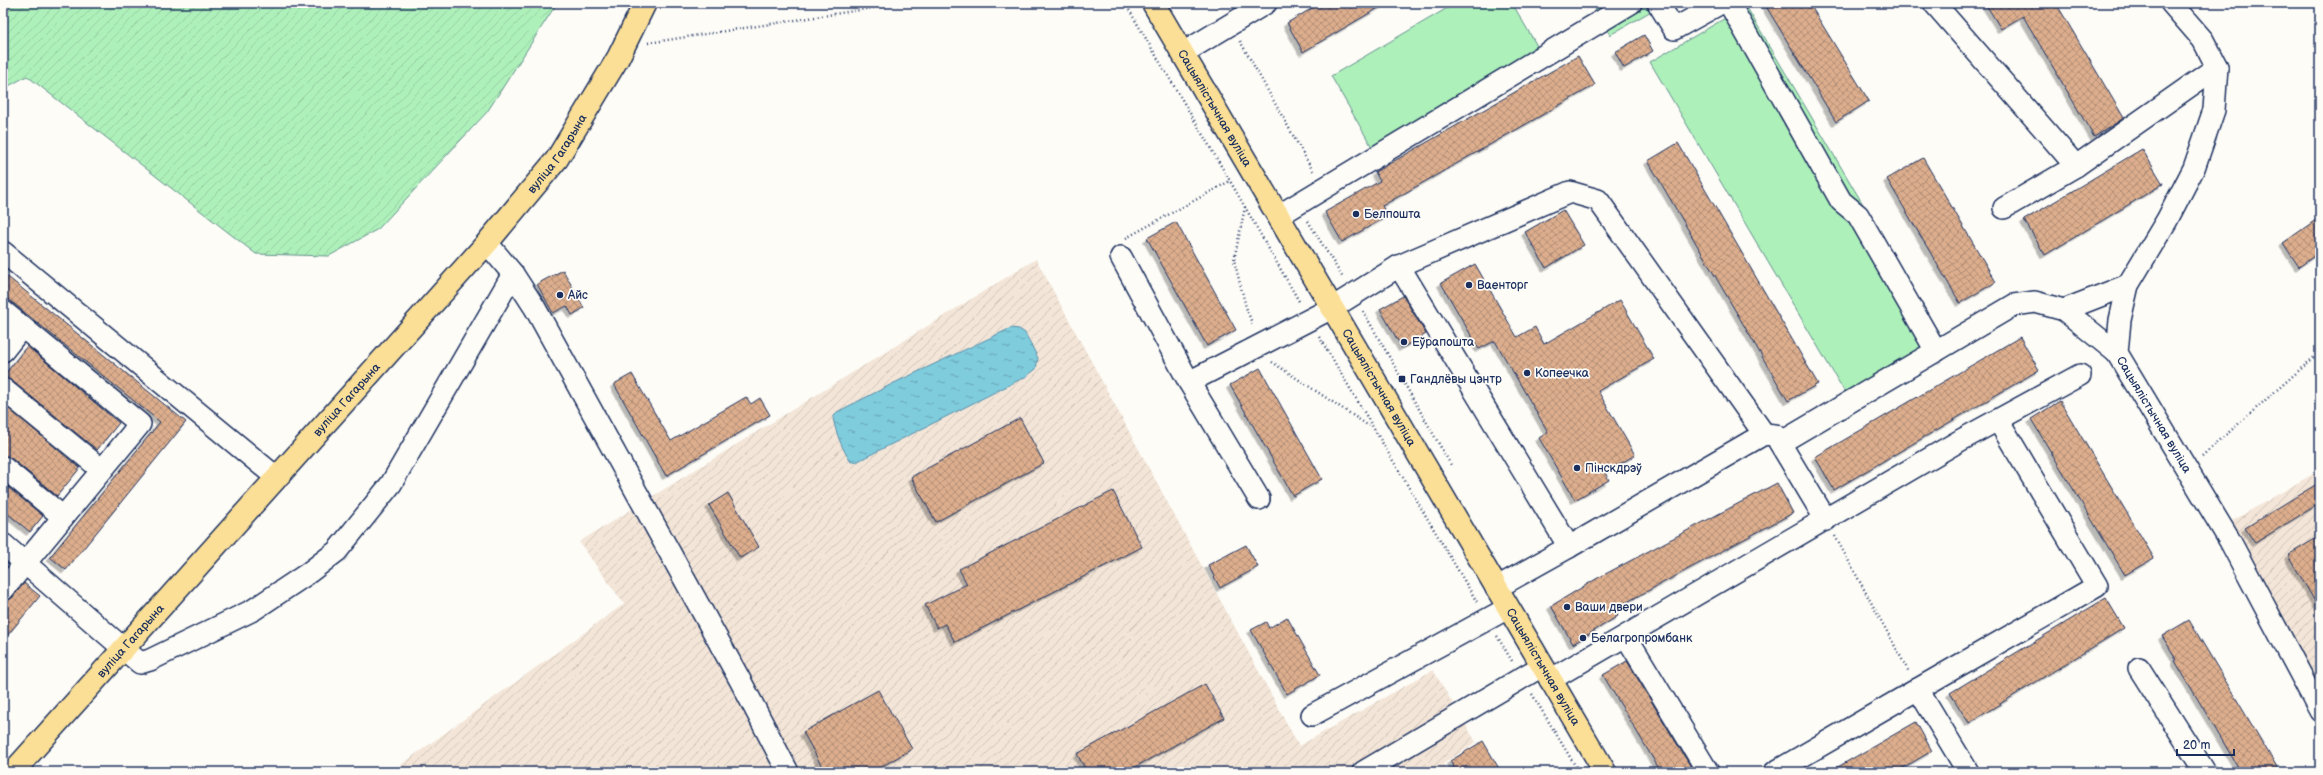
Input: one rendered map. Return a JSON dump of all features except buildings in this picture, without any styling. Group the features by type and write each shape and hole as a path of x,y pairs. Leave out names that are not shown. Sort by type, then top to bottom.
{"main road":[{"name":"вуліца Гагарына","path":"13,772 487,243 557,159 618,58 645,3"},
{"name":"Сацыялістычная вуліца","path":"1153,3 1604,772"}],"street":[{"path":"1183,54 1266,3"},
{"path":"1278,216 1631,3"},
{"path":"1658,3 1674,29 1721,3"},
{"path":"1729,3 1841,201 1858,215 1936,351"},
{"path":"1934,3 2076,166"},
{"path":"2004,208 2076,166 2217,67 2203,40 2171,3"},
{"name":"Сацыялістычная вуліца","path":"2217,67 2214,110 2194,168 2167,220 2128,285 2120,320 2117,353 2230,541 2320,710"},
{"path":"1189,382 1332,308 1399,266 1570,192 1598,200 1772,439 1826,520"},
{"path":"487,243 513,274 546,328 740,680 788,772"},
{"path":"3,252 276,477"},
{"path":"1121,257 1189,382 1259,499"},
{"path":"1399,266 1569,547"},
{"path":"3,544 140,663 150,660 253,610 307,574 337,551 391,484 513,274"},
{"path":"2064,310 2128,285"},
{"path":"1496,588 1569,547 1936,351 2014,305 2035,302 2064,310 2117,353"},
{"path":"3,311 140,424 3,590"},
{"path":"3,351 22,327"},
{"path":"1363,772 1522,677 1546,673 1626,636 1998,420 2080,375"},
{"path":"3,388 102,470"},
{"path":"1775,772 2097,586 1998,420"},
{"path":"3,467 63,517"},
{"path":"1312,715 1508,608"},
{"path":"1626,636 1708,772"},
{"path":"2139,668 2205,772"},
{"path":"1918,689 1968,772"}],"path":[{"path":"650,36 647,43 905,3"},
{"path":"1126,3 1323,343 1579,772"},
{"path":"1230,25 1315,174"},
{"path":"1121,257 1123,240 1230,181"},
{"path":"1298,204 1368,318 1452,468"},
{"path":"1323,343 1368,318"},
{"path":"2187,469 2320,352"},
{"path":"1826,520 1918,689"}],"shaded area":[{"path":"1036,259 1299,746 1433,670 1476,742 1443,764 1448,772 391,772 624,604 579,542"},
{"path":"2320,470 2320,688 2232,521"}],"green space":[{"path":"3,3 557,3 487,112 378,229 329,256 256,254 27,76 3,89"},
{"path":"1456,3 1512,3 1547,63 1380,161 1331,76"},
{"path":"1592,3 1665,3 1610,35"},
{"path":"1746,6 1943,340 1847,396 1650,62"}],"water":[{"path":"1011,328 1019,329 1025,333 1038,358 1036,369 1027,376 858,461 851,462 842,446 836,429 833,418 837,412 894,383"}],"place":[{"name":"Белпошта","path":"1356,214"},
{"name":"Ваенторг","path":"1469,285"},
{"name":"Айс","path":"560,295"},
{"name":"Еўрапошта","path":"1404,342"},
{"name":"Копеечка","path":"1527,373"},
{"name":"Гандлёвы цэнтр","path":"1402,379"},
{"name":"Пінскдрэў","path":"1577,468"},
{"name":"Ваши двери","path":"1567,607"},
{"name":"Белагропромбанк","path":"1583,638"}]}
